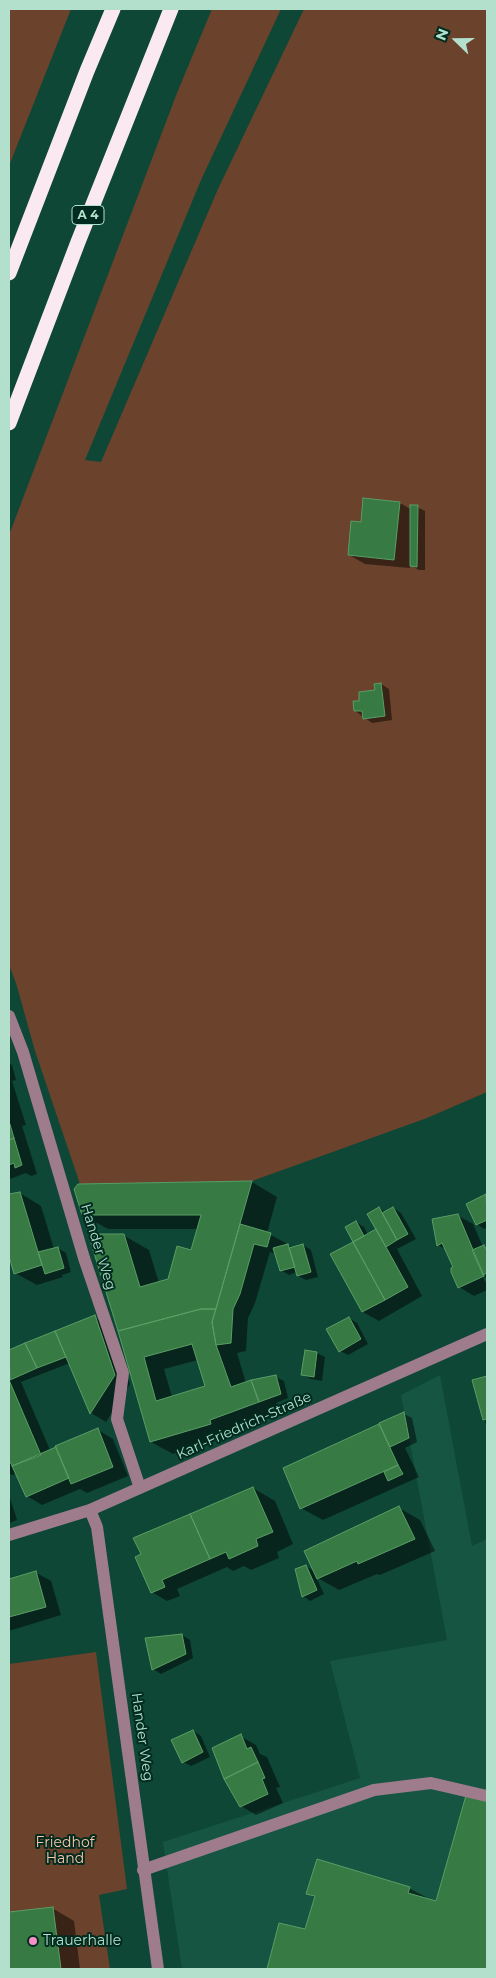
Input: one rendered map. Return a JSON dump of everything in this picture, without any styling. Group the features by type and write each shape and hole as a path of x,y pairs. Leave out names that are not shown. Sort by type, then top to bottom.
{"highway":[{"path":"9,273 83,80 113,9"},
{"name":"A 4","path":"9,423 88,215 171,9"}],"street":[{"name":"Hander Weg","path":"9,1016 24,1052 84,1258 123,1374 117,1419 140,1488"},
{"name":"Karl-Friedrich-Straße","path":"9,1535 90,1510 487,1334"},
{"name":"Hander Weg","path":"90,1510 97,1527 158,1969"},
{"path":"143,1870 374,1790 431,1783 487,1796"}],"shaded area":[{"path":"440,1375 472,1546 487,1539 487,1969 182,1969 163,1842 360,1778 330,1661 447,1640 401,1395"}],"green space":[{"path":"9,9 71,9 9,166"},
{"path":"212,9 281,9 201,180 85,460 101,462 218,189 304,9 487,9 487,1092 427,1118 252,1181 80,1184 35,1051 9,965 9,535 177,93"},
{"name":"Friedhof Hand","path":"96,1652 127,1889 99,1895 110,1969 9,1969 9,1664"}],"building":[{"path":"363,498 400,502 394,560 348,555 351,521 361,522"},
{"path":"410,505 418,505 417,567 410,566"},
{"path":"381,683 385,716 363,719 362,711 354,711 353,701 359,701 359,692 375,690 374,684"},
{"path":"9,1121 14,1138 9,1140"},
{"path":"14,1138 22,1165 15,1168 14,1163 9,1165 9,1140"},
{"path":"252,1181 216,1309 201,1309 118,1331 90,1240 93,1234 124,1234 140,1287 168,1279 177,1246 191,1250 201,1215 82,1215 74,1189 78,1184"},
{"path":"20,1192 42,1265 14,1274 9,1256 9,1194"},
{"path":"486,1194 487,1220 476,1225 466,1204"},
{"path":"379,1207 397,1240 386,1247 367,1214"},
{"path":"393,1207 408,1234 397,1240 382,1213"},
{"path":"458,1214 484,1276 458,1288 451,1272 453,1267 442,1243 437,1246 432,1219"},
{"path":"356,1221 364,1236 353,1242 345,1227"},
{"path":"240,1224 271,1233 267,1247 254,1244 240,1294 233,1309 231,1343 216,1345 212,1322"},
{"path":"376,1229 408,1287 385,1300 353,1242"},
{"path":"353,1242 385,1300 362,1312 330,1254"},
{"path":"288,1244 295,1267 280,1271 273,1248"},
{"path":"303,1244 311,1272 297,1276 289,1248"},
{"path":"484,1245 487,1251 487,1273 483,1275 472,1250"},
{"path":"58,1247 64,1268 45,1274 38,1252"},
{"path":"201,1309 216,1309 212,1322 216,1345 231,1387 251,1380 259,1402 210,1420 211,1424 150,1442 118,1331","holes":["192,1344 205,1386 156,1401 144,1357"]},
{"path":"95,1315 115,1375 90,1414 55,1331"},
{"path":"349,1317 361,1339 339,1352 326,1329"},
{"path":"55,1331 66,1357 37,1368 25,1343"},
{"path":"25,1343 37,1368 10,1380 9,1350"},
{"path":"305,1350 317,1352 314,1377 301,1375"},
{"path":"276,1375 281,1394 259,1402 251,1380"},
{"path":"487,1376 487,1419 483,1420 472,1380"},
{"path":"9,1380 41,1455 12,1466 9,1463"},
{"path":"404,1412 409,1438 390,1447 379,1423"},
{"path":"379,1424 398,1465 300,1509 283,1468"},
{"path":"98,1428 113,1467 71,1484 55,1446"},
{"path":"56,1447 69,1478 26,1497 12,1466"},
{"path":"398,1465 403,1474 388,1481 384,1472"},
{"path":"253,1487 273,1532 256,1539 258,1546 229,1559 226,1552 210,1559 190,1514"},
{"path":"399,1506 415,1539 358,1564 357,1561 317,1579 304,1551"},
{"path":"190,1514 210,1559 162,1580 165,1587 151,1593 135,1557 141,1554 133,1538"},
{"path":"306,1565 317,1590 302,1597 295,1569"},
{"path":"36,1571 46,1607 9,1617 9,1579"},
{"path":"182,1634 186,1654 152,1670 145,1638"},
{"path":"193,1730 203,1752 182,1763 171,1740"},
{"path":"241,1734 247,1749 251,1747 258,1762 224,1779 212,1748"},
{"path":"258,1762 265,1778 262,1779 268,1794 240,1807 224,1779"},
{"path":"467,1792 487,1798 487,1969 267,1969 279,1923 305,1929 315,1896 306,1894 317,1859 410,1887 408,1893 436,1901"},
{"name":"Trauerhalle","path":"53,1907 61,1969 9,1969 9,1912"}],"place":[{"name":"Trauerhalle","path":"33,1941"}]}
